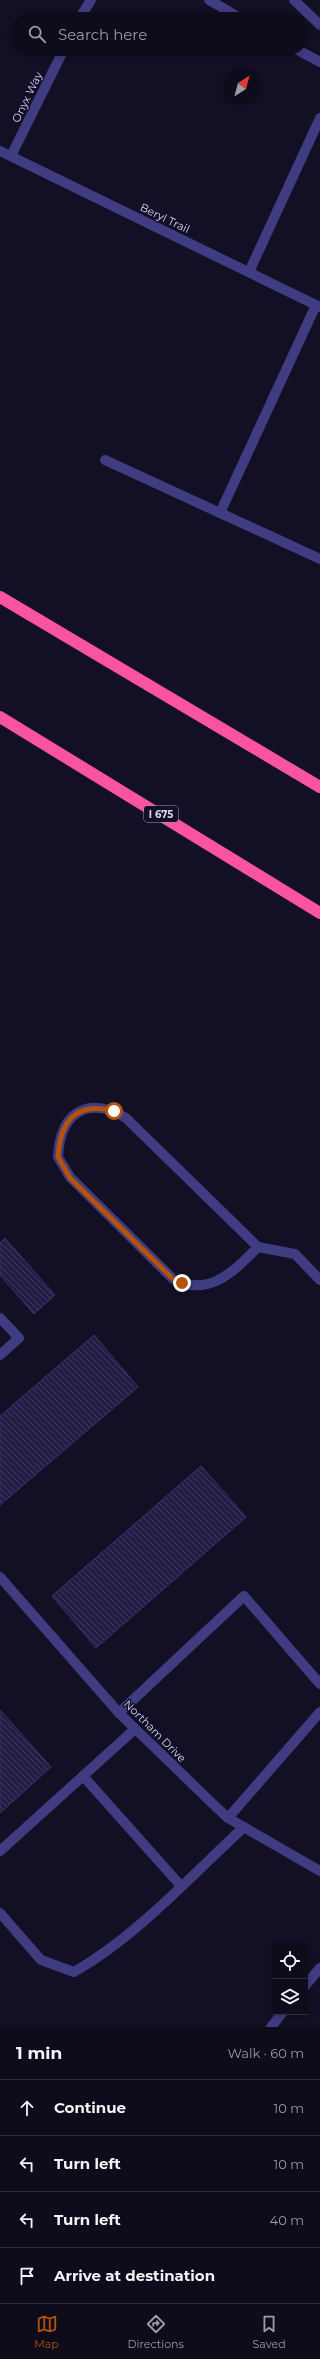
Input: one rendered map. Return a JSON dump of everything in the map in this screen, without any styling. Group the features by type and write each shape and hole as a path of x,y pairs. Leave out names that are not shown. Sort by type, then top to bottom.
{"highway":[{"path":"0,597 320,787"},
{"name":"I 675","path":"0,717 320,913"}],"street":[{"path":"83,12 91,0"},
{"path":"209,0 230,12"},
{"path":"294,0 306,12"},
{"path":"308,13 320,25"},
{"name":"Onyx Way","path":"11,156 61,56"},
{"path":"308,56 320,62"},
{"path":"249,272 320,118"},
{"name":"Beryl Trail","path":"0,151 318,306"},
{"path":"220,513 318,306"},
{"path":"105,460 320,559"},
{"path":"258,1247 231,1274 216,1281 194,1285 182,1283 173,1279 70,1178 58,1157 62,1130 71,1117 84,1109 98,1107 114,1111 126,1118 258,1247 295,1254 320,1280"},
{"path":"0,1318 19,1338 0,1355"},
{"name":"Northam Drive","path":"0,1577 135,1729 228,1818 320,1871"},
{"path":"119,1712 244,1596 320,1684"},
{"path":"228,1818 320,1712"},
{"path":"0,1851 135,1729"},
{"path":"83,1776 181,1886"},
{"path":"0,1913 41,1960 74,1972 102,1956 181,1886 244,1827"},
{"path":"308,1982 320,1968"},
{"path":"271,2027 281,2015"}],"building":[{"path":"5,1238 55,1295 34,1314 0,1275 0,1243"},
{"path":"94,1335 138,1387 0,1505 0,1416"},
{"path":"201,1466 246,1517 96,1648 52,1596"},
{"path":"0,1710 51,1767 0,1813"}],"route":[{"path":"114,1111 98,1107 84,1109 71,1117 62,1130 58,1144 58,1157 70,1178 173,1279 182,1283"}]}
